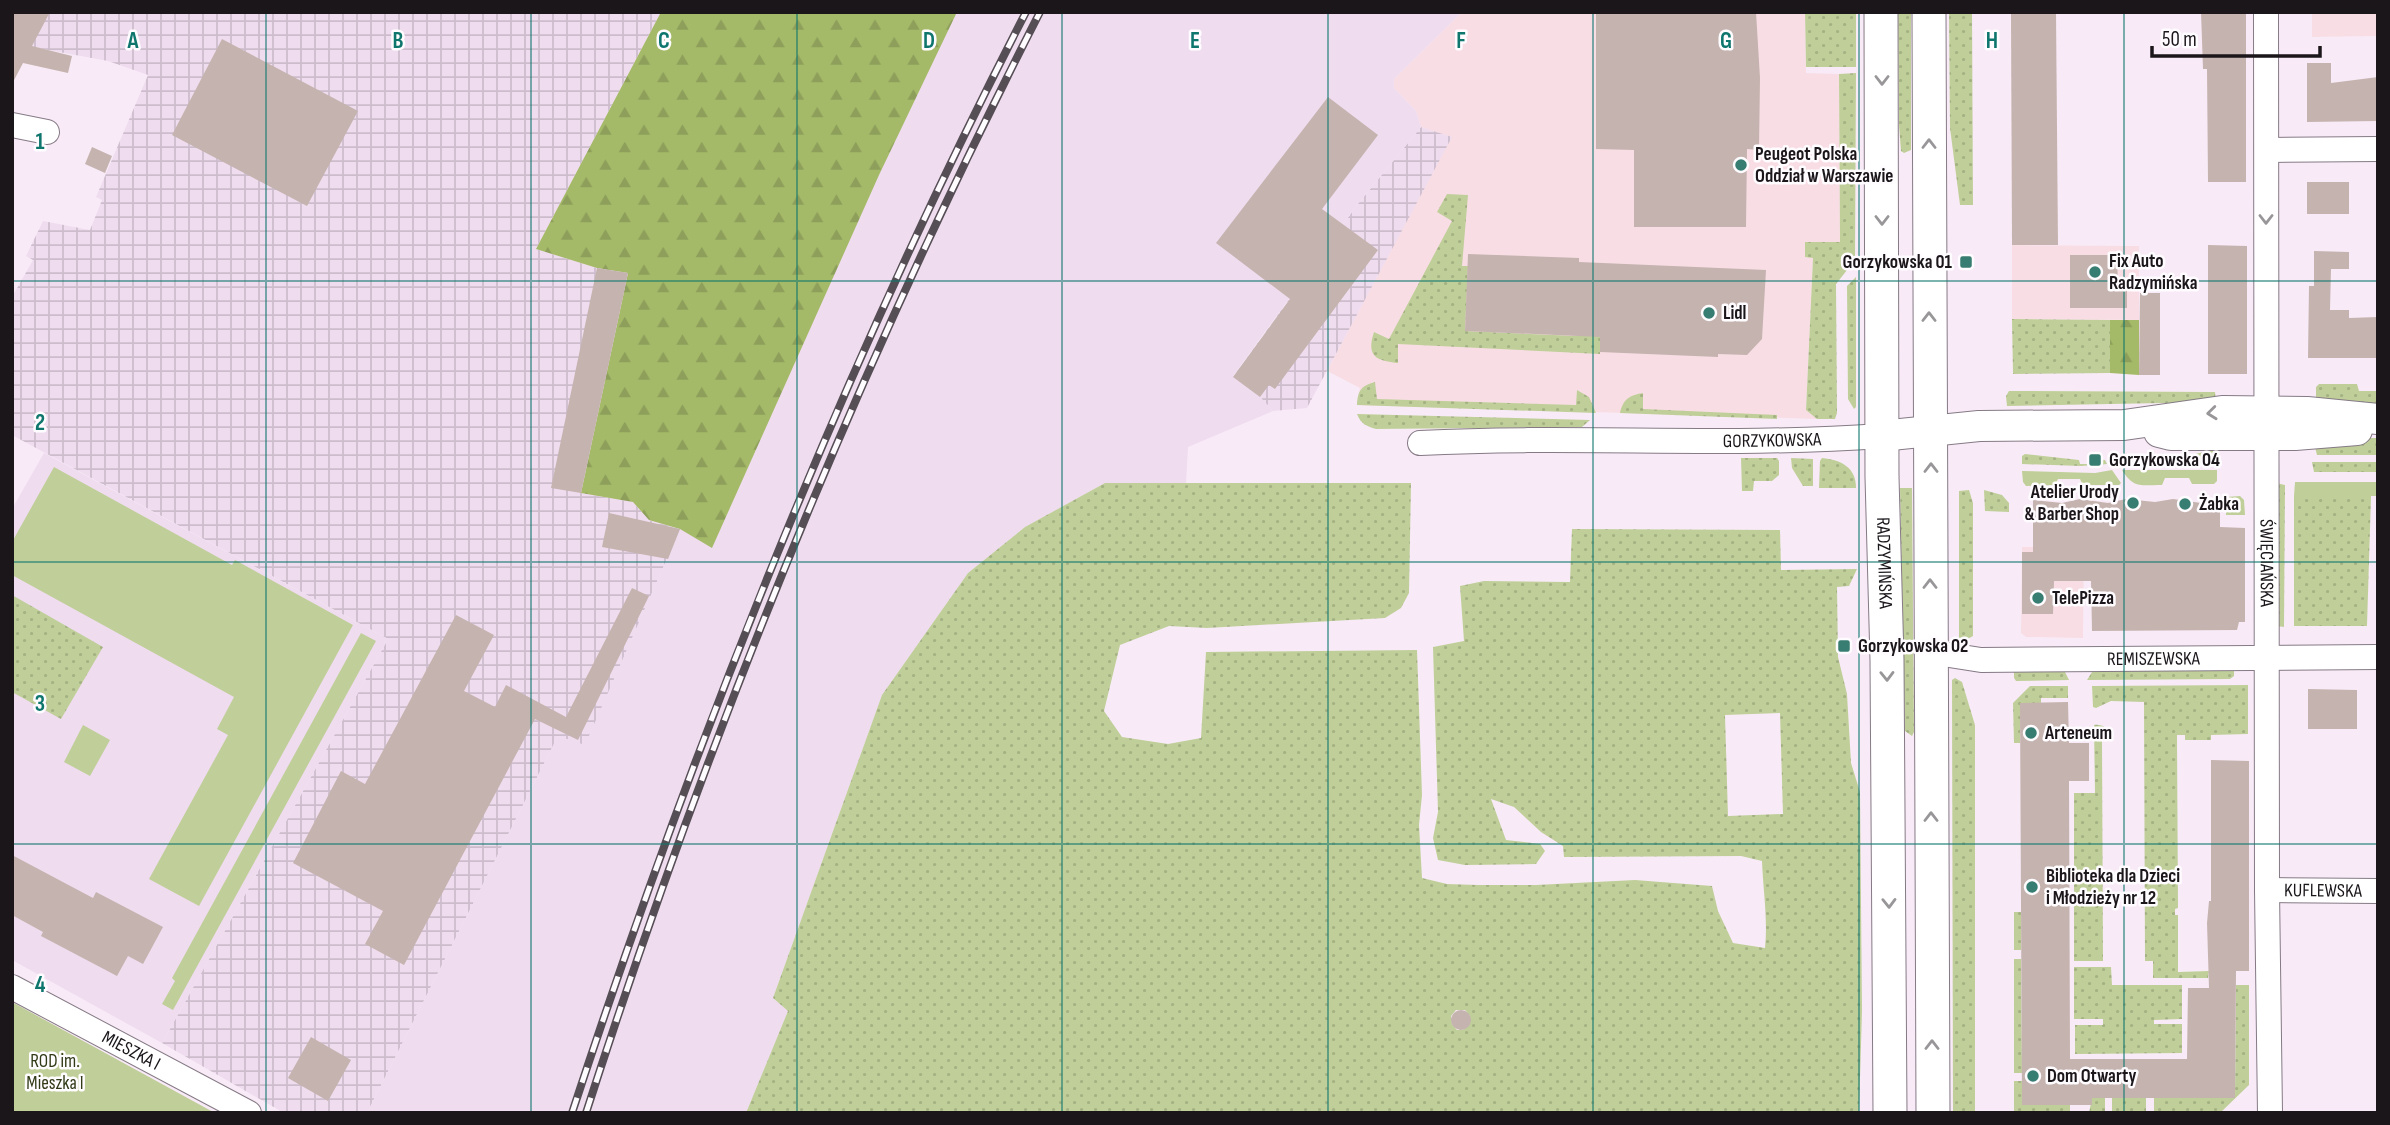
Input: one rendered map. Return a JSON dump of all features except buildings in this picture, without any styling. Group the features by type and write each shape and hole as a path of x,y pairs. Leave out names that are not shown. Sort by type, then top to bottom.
{"main road":[{"name":"RADZYMIŃSKA","path":"1881,12 1881,436 1888,751 1890,1113"},
{"path":"1929,12 1933,1113"},
{"path":"1888,751 1931,751"}],"street":[{"name":"ŚWIĘCIAŃSKA","path":"2266,12 2265,423 2270,1113"},
{"path":"12,125 47,132"},
{"path":"2267,150 2378,149"},
{"name":"GORZYKOWSKA","path":"1420,443 1529,439 1828,439 1979,426 2124,425 2222,411 2307,435 2378,428"},
{"name":"GORZYKOWSKA","path":"2265,423 2307,412 2378,419"},
{"name":"REMISZEWSKA","path":"1930,652 1981,660 2378,657"},
{"name":"KUFLEWSKA","path":"2267,890 2378,891"},
{"name":"MIESZKA I","path":"12,986 249,1113"}],"shaded area":[{"path":"12,12 661,12 536,249 597,268 628,273 581,493 633,502 649,520 680,529 585,746 558,736 367,1113 284,1113 162,1043 388,639 12,435 12,297 33,260 26,256 43,221 90,230 102,200 96,197 148,75 108,61 21,45"},
{"path":"661,12 1462,12 1394,79 1394,88 1416,111 1421,127 1357,205 1233,376 1273,411 1188,447 1186,484 1105,483 1025,527 968,573 882,695 773,998 788,1011 746,1113 367,1113 558,736 585,745 680,529 649,520 633,502 581,493 628,273 597,268 536,249"},
{"path":"1462,12 1805,12 1806,73 1839,74 1840,242 1805,242 1813,258 1806,409 1817,419 1357,405 1360,388 1327,371 1451,137 1421,127 1416,111 1394,88 1394,79"},
{"path":"2312,12 2378,12 2378,36 2312,37"},
{"path":"1421,127 1452,137 1307,408 1273,411 1260,397 1233,377 1357,205"},
{"path":"2012,245 2139,246 2139,320 2012,319"},
{"path":"44,453 388,639 162,1043 12,960 12,509"},
{"path":"2084,546 2083,638 2026,637 2021,633 2022,547"}],"green space":[{"path":"661,12 957,12 879,175 712,548 680,529 649,520 633,502 581,493 628,273 597,268 536,249"},
{"path":"1805,12 1856,12 1856,67 1806,67"},
{"path":"1898,12 1911,12 1911,150 1904,153 1901,151 1899,125"},
{"path":"1949,12 1972,12 1973,205 1960,205 1950,128"},
{"path":"1856,73 1855,260 1836,284 1837,413 1835,419 1817,419 1806,410 1813,258 1805,257 1805,242 1840,242 1839,74"},
{"path":"1447,194 1468,195 1462,266 1468,266 1465,331 1576,336 1601,325 1600,354 1398,344 1398,363 1384,361 1375,356 1371,347 1374,332 1389,339 1452,221 1437,212"},
{"path":"1856,277 1854,409 1848,399 1847,286"},
{"path":"2012,319 2110,320 2110,373 2013,374"},
{"path":"2110,320 2139,320 2139,375 2110,373"},
{"path":"1375,382 1377,399 1576,405 1577,390 1589,397 1596,413 1357,405 1361,389"},
{"path":"2319,384 2357,384 2359,391 2378,391 2378,403 2316,404 2316,387"},
{"path":"2009,391 2215,392 2216,402 2007,406 2006,396"},
{"path":"1643,393 1643,409 1777,415 1777,419 1620,413 1628,398"},
{"path":"1357,414 1590,420 1582,427 1376,429 1364,424"},
{"path":"2378,438 2378,455 2317,455 2314,443"},
{"path":"2212,450 2217,453 2216,463 2117,463 2114,460 2179,458"},
{"path":"2025,454 2079,460 2080,464 2102,464 2102,460 2105,460 2107,464 2081,466 2022,464 2022,456"},
{"path":"1741,458 1777,458 1779,475 1772,481 1754,481 1753,491 1742,491"},
{"path":"1791,458 1813,459 1813,486 1803,486 1792,468"},
{"path":"1822,458 1846,466 1853,475 1856,488 1819,488"},
{"path":"2312,462 2378,462 2378,472 2314,472"},
{"path":"54,467 232,565 235,560 353,625 199,906 149,879 228,735 217,729 234,697 12,575 12,542"},
{"path":"2112,470 2121,483 2119,485 2083,485 2080,479 2058,479 2055,485 2026,486 2022,471 2095,473"},
{"path":"2122,470 2217,470 2217,481 2214,484 2192,484 2189,478 2165,478 2162,485 2143,485 2134,483"},
{"path":"2295,482 2378,482 2378,496 2294,496"},
{"path":"1105,483 1411,483 1409,593 1401,608 1385,618 1207,628 1169,626 1120,645 1104,711 1122,737 1168,744 1201,738 1206,652 1417,650 1422,878 1447,884 1478,885 1635,880 1712,886 1718,911 1733,943 1765,948 1766,916 1762,861 1741,856 1564,857 1563,846 1541,832 1514,807 1491,799 1506,840 1540,844 1545,851 1536,864 1465,865 1438,860 1433,838 1438,812 1433,647 1464,641 1460,586 1484,581 1570,582 1572,529 1780,530 1781,570 1857,569 1849,586 1837,587 1838,657 1847,694 1851,763 1860,792 1862,1011 1859,1113 746,1113 788,1011 773,998 882,695 968,573 1025,527","holes":["1780,713 1783,814 1728,816 1725,715","1456,1010 1465,1010 1470,1016 1470,1023 1465,1029 1457,1030 1452,1024 1451,1016"]},
{"path":"2276,483 2285,485 2284,627 2277,626"},
{"path":"1900,488 1912,488 1912,736 1905,731"},
{"path":"1969,490 1973,503 1973,636 1964,641 1959,640 1959,491"},
{"path":"1984,490 2002,495 2009,503 2009,512 1985,511"},
{"path":"2240,496 2244,500 2245,515 2226,515 2226,497"},
{"path":"2294,496 2371,496 2367,626 2294,626"},
{"path":"12,595 103,647 61,719 12,692"},
{"path":"361,633 376,641 173,1010 162,1004 175,981 172,978"},
{"path":"2234,666 2234,676 2230,679 2087,680 2094,669"},
{"path":"2014,667 2065,672 2069,680 2016,681"},
{"path":"1955,678 1962,682 1975,725 1975,1113 1953,1113 1952,680"},
{"path":"2248,685 2248,734 2211,735 2211,740 2185,740 2185,735 2177,735 2178,908 2175,909 2175,915 2178,915 2178,972 2209,971 2208,978 2153,978 2153,961 2145,961 2144,702 2111,701 2096,708 2093,707 2092,686"},
{"path":"2030,686 2068,686 2068,698 2041,698 2041,703 2021,703 2020,743 2014,743 2013,703"},
{"path":"83,725 110,740 90,776 64,762"},
{"path":"2094,725 2106,728 2111,739 2102,739 2103,961 2074,961 2074,793 2095,793"},
{"path":"2014,912 2021,912 2021,950 2014,950"},
{"path":"2014,959 2021,959 2022,1073 2014,1073"},
{"path":"2074,967 2111,967 2112,985 2182,985 2182,1019 2154,1020 2154,1024 2182,1024 2182,1053 2075,1054 2075,1025 2103,1025 2103,1019 2074,1019"},
{"path":"2236,985 2249,985 2249,1085 2220,1113 2154,1113 2154,1098 2235,1097"},
{"name":"ROD im. Mieszka I","path":"12,1002 215,1113 12,1113"},
{"path":"2014,1081 2022,1081 2022,1105 2070,1105 2070,1113 2014,1113"},
{"path":"2092,1098 2105,1098 2105,1113 2089,1113"},
{"path":"2112,1098 2146,1098 2146,1113 2112,1113"}],"railway":[{"path":"572,1113 670,831 777,554 896,280 959,145 1026,12"},
{"path":"586,1113 683,831 791,553 910,280 1040,12"}],"place":[{"name":"Peugeot Polska Oddział w Warszawie","path":"1741,165"},
{"name":"Gorzykowska 01","path":"1966,262"},
{"name":"Fix Auto Radzymińska","path":"2095,272"},
{"name":"Lidl","path":"1709,313"},
{"name":"Gorzykowska 04","path":"2095,460"},
{"name":"Atelier Urody & Barber Shop","path":"2133,503"},
{"name":"Żabka","path":"2185,504"},
{"name":"TelePizza","path":"2038,598"},
{"name":"Gorzykowska 02","path":"1844,646"},
{"name":"Arteneum","path":"2031,733"},
{"name":"Biblioteka dla Dzieci i Młodzieży nr 12","path":"2032,887"},
{"name":"Dom Otwarty","path":"2033,1076"}]}
